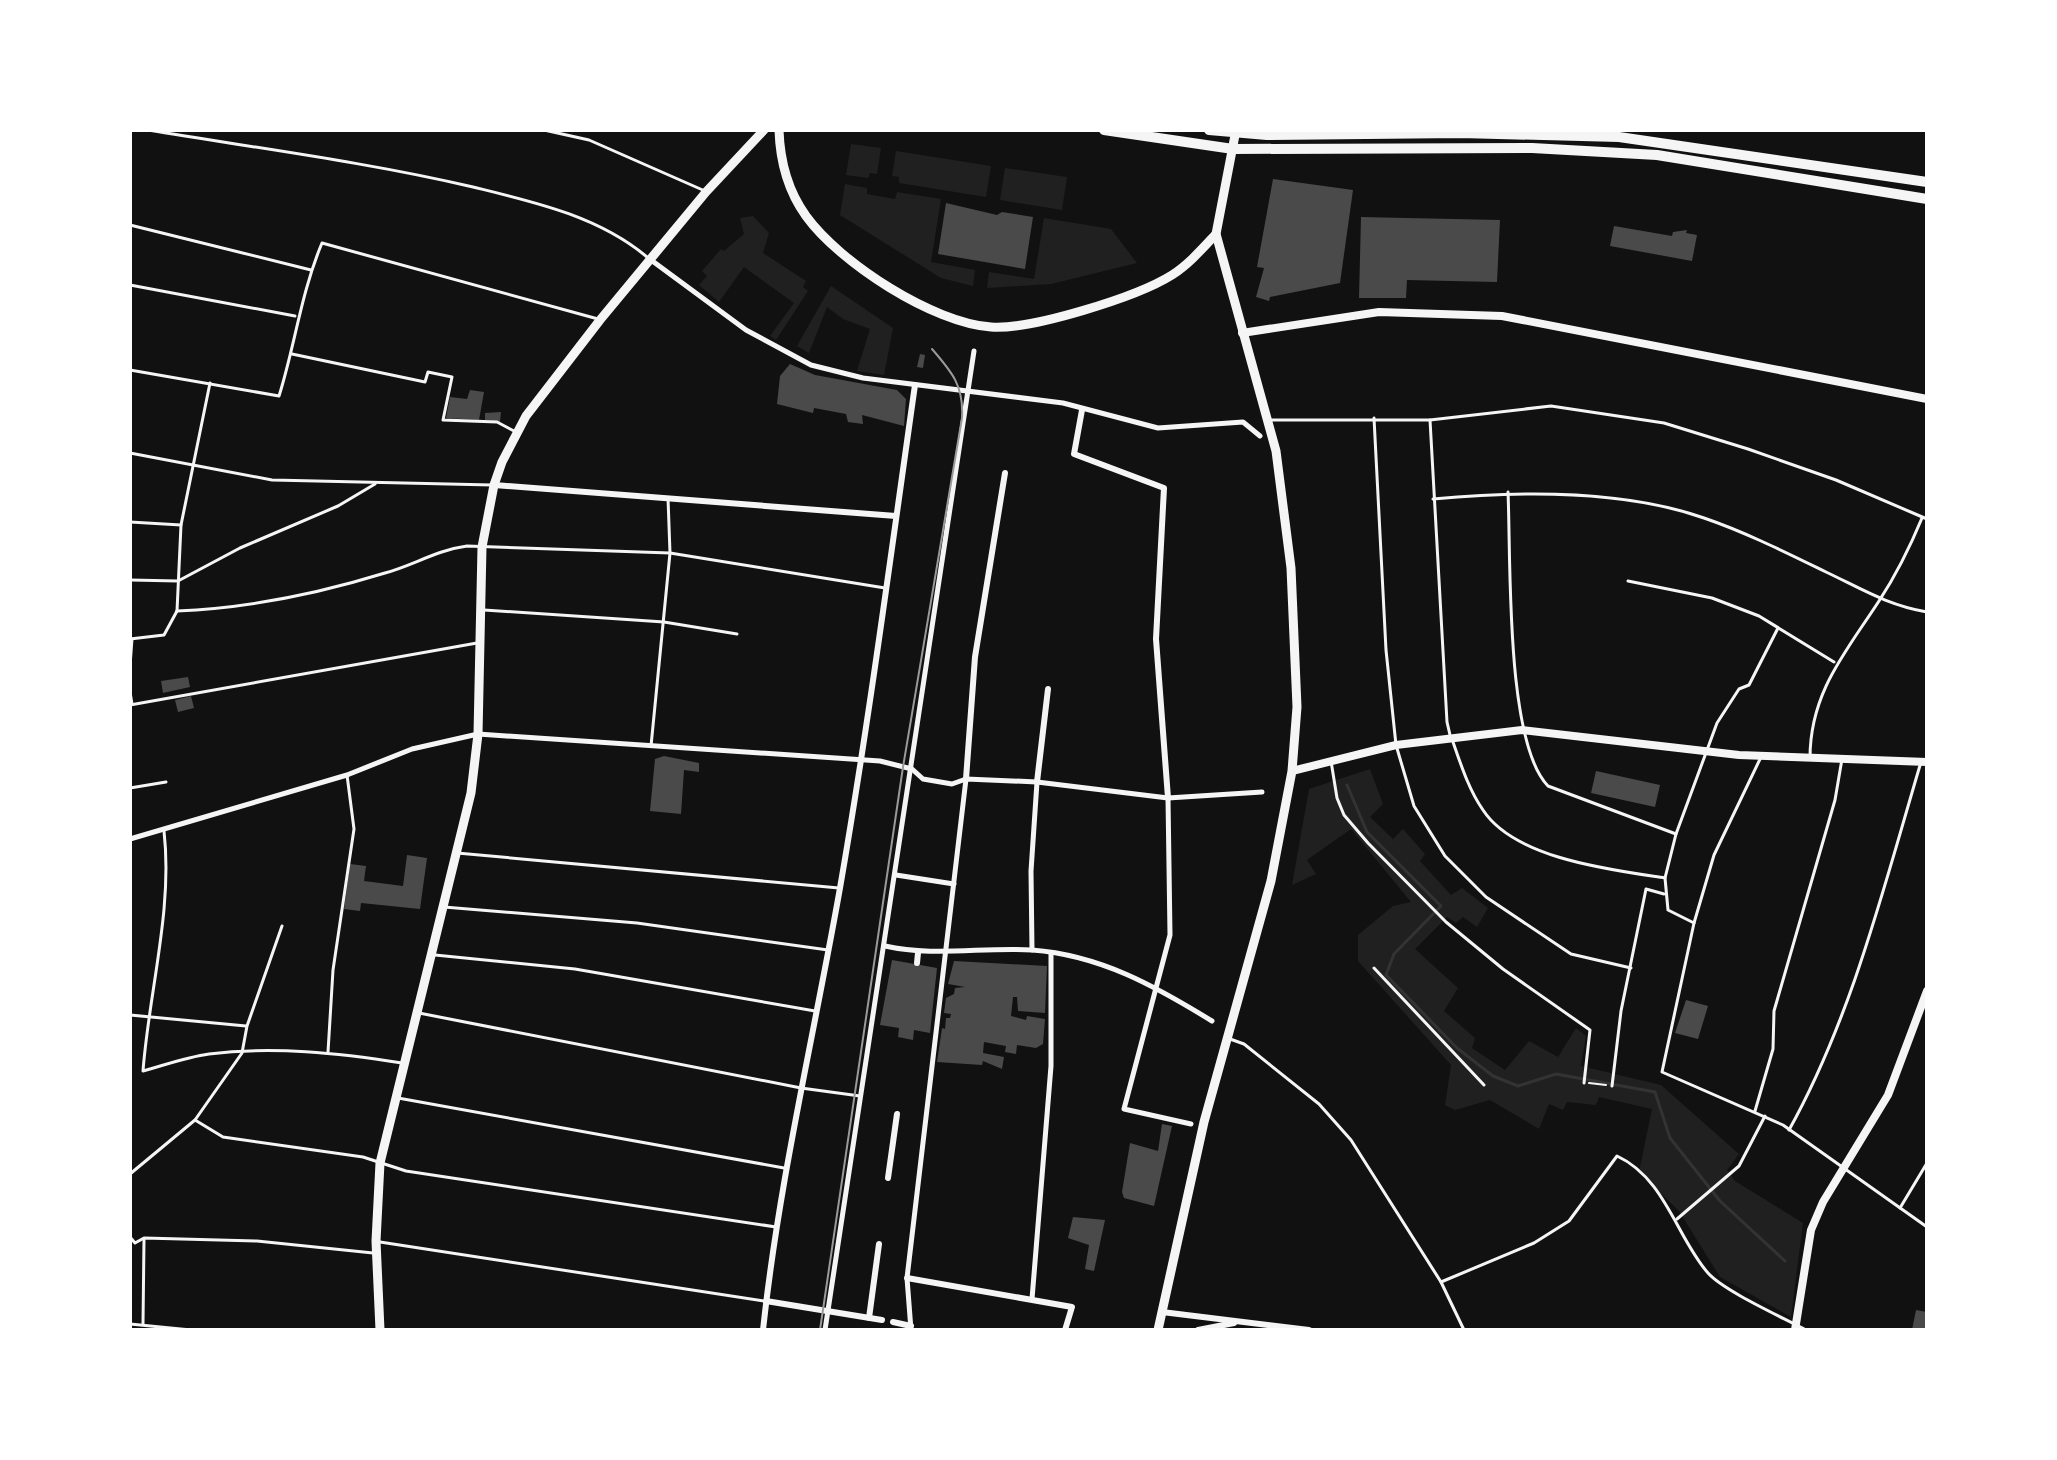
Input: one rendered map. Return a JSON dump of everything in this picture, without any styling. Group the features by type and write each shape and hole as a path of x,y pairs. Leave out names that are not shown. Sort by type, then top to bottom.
{"main road":[{"path":"380,1330 376,1241 380,1163 402,1063 471,793 478,734 482,547 494,485 517,433 600,320 706,192 764,130"},
{"path":"779,130 784,172 807,217 858,264 916,302 951,320 978,326 1011,326 1147,288 1177,272 1216,234"},
{"path":"1104,130 1233,149 1532,148 1657,155 1927,199"},
{"path":"1209,130 1619,137 1927,182"},
{"path":"1158,1330 1159,1312 1227,1038 1271,881 1292,771 1297,707 1297,645 1285,516 1268,420 1216,234 1235,132"}],"street":[{"path":"650,259 746,330 811,365 863,378 1063,403 1158,428 1243,422 1260,436"},
{"path":"1242,333 1379,312 1502,316 1927,399"},
{"path":"825,1330 914,770 974,351"},
{"path":"763,1330 786,1168 818,1011 889,588 915,385"},
{"path":"1082,410 1074,454 1164,488 1156,639 1168,798 1170,935 1124,1109 1191,1124"},
{"path":"893,1322 911,1328 907,1278 966,779 975,657 1005,473"},
{"path":"494,485 896,516"},
{"path":"1032,950 1031,871 1048,689"},
{"path":"1292,771 1396,745 1522,730 1706,753 1924,762"},
{"path":"130,839 347,775 412,749 478,734 861,757 914,770 923,779 952,784 966,779 1037,782 1168,798 1262,792"},
{"path":"896,875 954,884"},
{"path":"885,946 918,953 1032,950 1051,953 1133,974 1212,1021"},
{"path":"917,963 918,953"},
{"path":"1032,1299 1051,1066 1051,953"},
{"path":"1796,1327 1811,1230 1823,1202 1888,1095 1927,991"},
{"path":"888,1178 897,1114"},
{"path":"869,1318 879,1244"},
{"path":"907,1278 1072,1307 1065,1330"},
{"path":"766,1301 882,1320"},
{"path":"1159,1312 1239,1326 1309,1330"},
{"path":"1198,1330 1239,1326"}],"lane":[{"path":"148,130 414,173 552,206 626,240 650,259"},
{"path":"544,130 589,140 706,192"},
{"path":"130,225 311,270"},
{"path":"130,370 279,396 292,354 297,316 322,243 600,320"},
{"path":"130,285 297,316"},
{"path":"292,354 425,382 428,372 452,377 443,420 497,422 517,433"},
{"path":"130,666 131,639 164,635 177,611 181,525 210,383"},
{"path":"1268,420 1289,423 1374,418 1430,420 1551,406 1664,423 1836,480 1925,519 1879,601 1835,662 1815,719 1810,758"},
{"path":"1374,418 1386,650 1396,745 1414,806 1445,856 1486,897 1571,954 1631,968"},
{"path":"1430,420 1447,722 1469,787 1484,813 1525,844 1569,860 1665,878"},
{"path":"130,453 272,480 494,485"},
{"path":"130,580 178,581 240,548 338,506 375,484"},
{"path":"1433,499 1508,492 1641,502 1703,517 1828,573 1879,601 1927,612"},
{"path":"1508,492 1522,730 1542,780 1548,786 1676,834"},
{"path":"651,746 670,553 668,498"},
{"path":"130,522 181,525"},
{"path":"177,611 261,605 388,573 438,550 482,547 670,553 889,588"},
{"path":"1628,581 1712,598 1778,628 1835,662"},
{"path":"480,610 664,622 737,634"},
{"path":"1694,923 1668,910 1664,894 1676,834 1717,723 1739,689 1749,685 1778,628"},
{"path":"130,692 131,704 480,643"},
{"path":"1761,756 1714,855 1694,923 1662,1072 1755,1111 1789,1130 1927,1227"},
{"path":"1755,1111 1773,1049 1774,1011 1835,800 1842,759"},
{"path":"1331,761 1337,798 1344,815 1432,908 1503,969 1590,1030 1584,1083"},
{"path":"1789,1130 1809,1095 1848,995 1924,762"},
{"path":"328,1052 333,970 354,829 347,775"},
{"path":"130,788 166,782"},
{"path":"164,831 169,871 147,1017 143,1071 208,1054 328,1052 402,1063"},
{"path":"457,853 839,888"},
{"path":"1612,1086 1621,1011 1646,889 1664,894"},
{"path":"444,907 637,923 828,950"},
{"path":"130,1174 195,1120 242,1053 247,1026 282,926"},
{"path":"431,955 575,969 818,1011"},
{"path":"1374,968 1484,1085"},
{"path":"415,1012 801,1088 862,1096"},
{"path":"130,1015 247,1026"},
{"path":"1227,1038 1244,1044 1319,1104 1340,1127 1441,1282 1464,1330"},
{"path":"395,1097 786,1168"},
{"path":"1677,1219 1739,1166 1765,1116"},
{"path":"195,1120 223,1137 363,1157 406,1171 776,1227"},
{"path":"1441,1282 1534,1243 1569,1221 1617,1156 1628,1161 1677,1219 1709,1274 1796,1327 1806,1330"},
{"path":"1900,1208 1927,1163"},
{"path":"130,1237 135,1243 144,1238 257,1241 376,1254"},
{"path":"143,1324 144,1238"},
{"path":"376,1241 766,1301"},
{"path":"130,1324 191,1330"}],"path":[{"path":"1584,1083 1612,1086"}],"shaded area":[{"path":"851,144 881,148 877,174 870,173 868,178 846,175"},
{"path":"896,151 991,166 986,197 899,183 899,177 892,176"},
{"path":"1005,168 1067,177 1062,210 1000,200"},
{"path":"845,184 867,188 867,194 895,199 897,192 941,199 931,262 975,270 973,286 941,278 840,215"},
{"path":"753,216 769,233 763,253 806,281 803,287 808,291 776,340 770,336 794,303 744,267 719,302 699,285 707,276 702,271 721,249 724,251 744,234 740,218"},
{"path":"1044,218 1111,229 1137,263 1051,284 987,288 989,272 1034,279"},
{"path":"831,286 893,328 884,375 857,371 870,329 843,319 827,307 809,353 797,346"},
{"path":"1370,769 1383,804 1370,817 1393,839 1403,829 1425,854 1420,861 1451,895 1462,888 1488,908 1477,927 1463,917 1456,923 1447,917 1415,949 1458,988 1444,1011 1475,1038 1472,1048 1505,1070 1529,1041 1558,1057 1576,1028 1586,1036 1581,1066 1661,1085 1739,1154 1727,1170 1735,1181 1803,1223 1791,1317 1720,1277 1679,1211 1639,1172 1652,1109 1599,1097 1596,1105 1567,1102 1563,1110 1549,1104 1539,1129 1490,1100 1455,1110 1445,1105 1451,1065 1358,961 1358,935 1393,906 1411,902 1351,829 1307,860 1316,874 1292,885 1309,789"}],"building":[{"path":"1273,179 1353,190 1340,283 1270,297 1269,301 1256,297 1264,268 1257,267"},
{"path":"946,203 997,215 1002,212 1033,217 1025,269 938,254"},
{"path":"1361,217 1500,220 1497,282 1407,280 1406,298 1359,298"},
{"path":"1614,226 1672,236 1673,232 1687,230 1686,233 1697,235 1692,261 1610,246"},
{"path":"920,354 925,355 923,368 917,367"},
{"path":"790,364 815,375 897,390 906,399 904,426 862,415 863,424 848,422 846,414 814,408 813,413 777,404 780,376"},
{"path":"470,390 484,392 479,420 446,418 450,397 467,399"},
{"path":"501,412 500,422 485,420 485,413"},
{"path":"188,677 190,687 163,693 161,681"},
{"path":"191,696 194,708 178,712 175,700"},
{"path":"664,756 699,763 699,772 684,770 681,814 650,811 655,759"},
{"path":"1596,771 1660,785 1655,807 1591,793"},
{"path":"407,855 427,858 420,909 361,903 360,911 344,909 350,864 366,866 364,881 403,886"},
{"path":"892,960 937,968 930,1033 914,1030 913,1040 898,1037 899,1028 880,1025"},
{"path":"954,961 1047,966 1045,1013 1018,1011 1017,997 1013,997 1011,1016 1026,1020 1027,1016 1045,1019 1043,1044 1036,1048 1017,1045 1016,1054 1005,1052 1006,1046 984,1042 983,1053 1004,1057 1002,1069 983,1061 982,1065 937,1062 942,1028 945,1029 946,1018 950,1018 951,1014 944,1013 946,998 954,994 955,988 965,987 948,984"},
{"path":"1686,1000 1708,1006 1698,1039 1675,1033"},
{"path":"1162,1124 1172,1126 1154,1206 1124,1198 1122,1192 1130,1143 1158,1151"},
{"path":"1073,1217 1105,1220 1094,1271 1085,1269 1089,1245 1068,1238"},
{"path":"1916,1310 1927,1312 1927,1330 1912,1330"}],"waterway":[{"path":"1347,785 1367,832 1441,906 1394,954 1386,975 1457,1048 1493,1076 1518,1086 1556,1074 1655,1092 1670,1138 1720,1201 1785,1261"}],"tram line":[{"path":"820,1330 903,767 962,418 959,388 932,349"}]}
